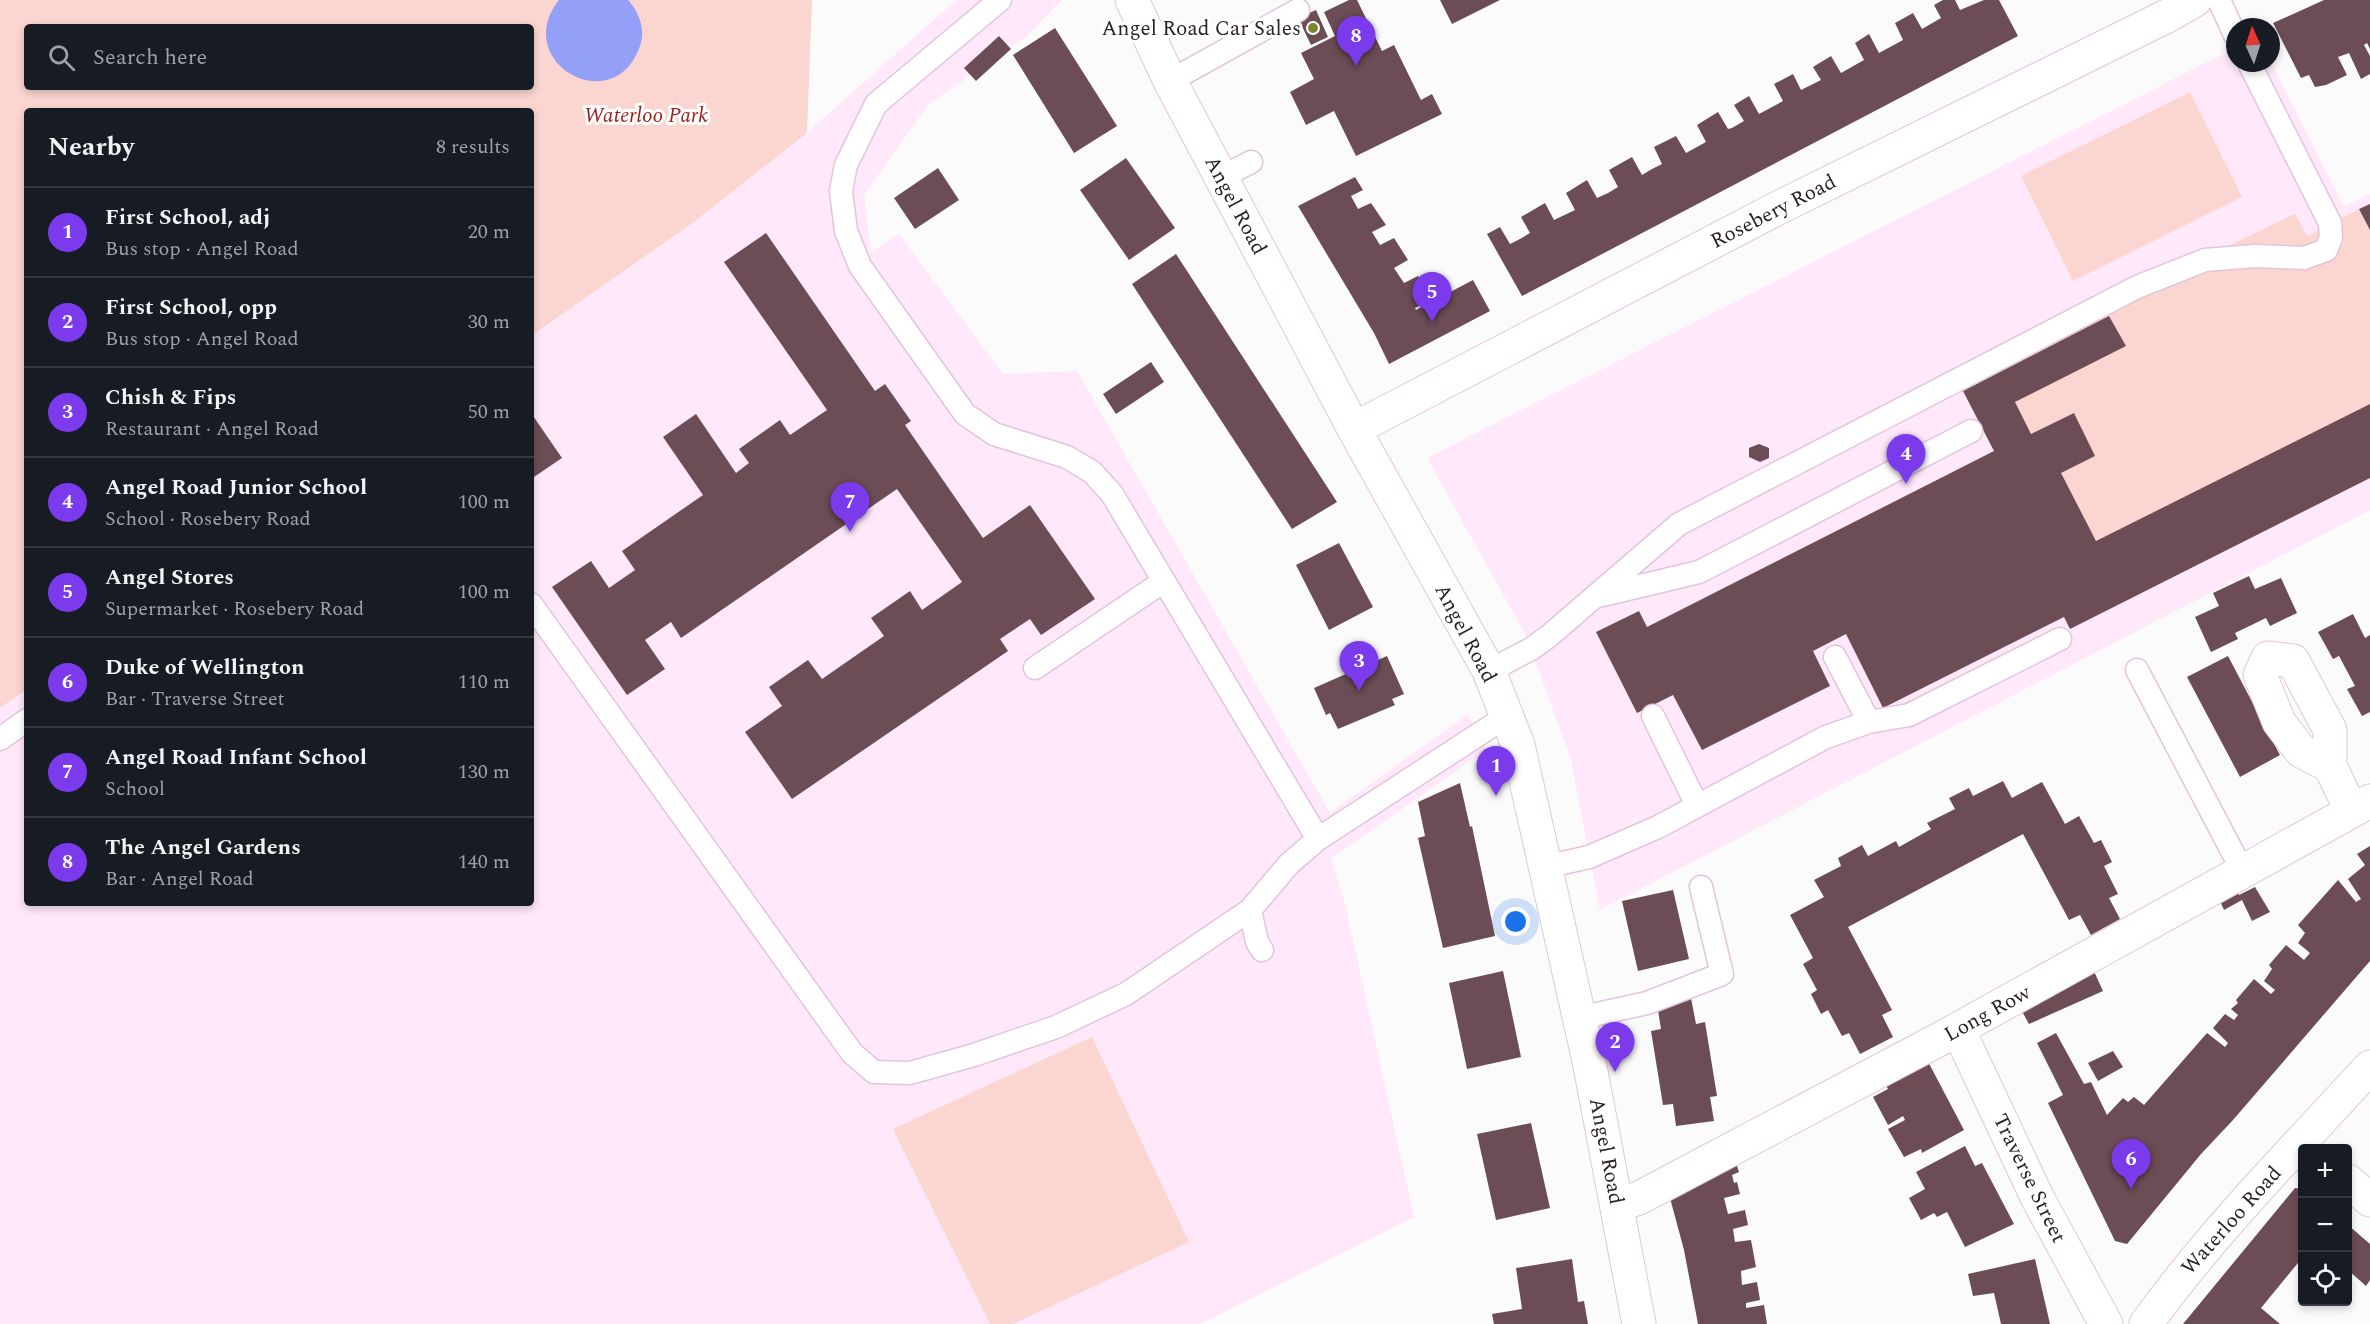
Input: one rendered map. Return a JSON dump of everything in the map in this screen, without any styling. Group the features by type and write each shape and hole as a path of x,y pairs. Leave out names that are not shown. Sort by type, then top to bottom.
{"street":[{"name":"Angel Road","path":"1132,0 1170,81 1354,429 1489,671 1507,716 1518,745 1579,1018 1639,1324"},
{"name":"Rosebery Road","path":"1354,429 1780,207 2169,15 2195,0"},
{"name":"Long Row","path":"1617,1205 1639,1198 1958,1029 2360,805 2330,766"},
{"name":"Traverse Street","path":"1958,1029 2037,1197 2106,1324"},
{"name":"Waterloo Road","path":"2307,1144 2370,1067"},
{"name":"Waterloo Road","path":"2146,1324 2179,1278 2237,1210 2298,1153"},
{"path":"2352,1184 2370,1200"}],"lane":[{"path":"1000,0 876,104 846,165 841,191 846,231 860,267 965,414 994,434 1067,457 1092,472 1112,494 1318,839"},
{"path":"2219,0 2227,18"},
{"path":"1170,81 1298,10"},
{"path":"1489,671 1531,649 1679,524 2137,287 2205,260 2255,256 2304,258 2326,250 2331,238 2330,223 2254,72"},
{"path":"1222,177 1251,162"},
{"path":"1594,597 1699,572 1971,431"},
{"path":"1035,668 1164,581"},
{"path":"534,608 852,1053 874,1072 910,1073 974,1055 1056,1027 1126,994 1250,910 1289,864 1318,839 1507,716"},
{"path":"1545,867 1589,857 1658,827 1826,737 1869,722 1909,715 2060,639"},
{"path":"1835,657 1869,722"},
{"path":"2137,670 2242,870"},
{"path":"1653,716 1697,805"},
{"path":"0,739 24,722"},
{"path":"1579,1018 1647,1003 1722,974 1701,887"},
{"path":"1250,910 1257,942 1262,950"}],"shaded area":[{"path":"956,0 1062,0 1026,37 929,104 864,195 871,252 899,234 1003,374 1077,371 1330,813 1468,714 1486,750 1331,859 1345,903 1414,1217 1200,1324 0,1324 0,708 24,691 24,906 534,906 534,334 694,222 807,133"},
{"path":"2226,53 2226,72 2276,72 2344,206 2370,194 2370,510 1600,910 1571,760 1531,649 1525,634 1427,458"}],"green space":[{"name":"Waterloo Park","path":"0,0 812,0 807,133 694,222 534,334 534,108 24,108 24,691 0,708"},
{"path":"2190,92 2242,197 2073,281 2021,176"},
{"path":"2359,209 2370,230 2370,404 2096,541 2061,473 2095,456 2074,413 2031,434 2015,402 2126,346 2109,316 2059,342 2054,330 2295,214 2307,236"},
{"path":"1092,1037 1189,1242 1013,1324 990,1324 893,1129"}],"water":[{"path":"559,0 628,0 638,16 642,28 642,40 627,68 609,79 590,81 571,74 556,62 547,44 547,23"}],"building":[{"path":"1349,0 1357,0 1382,51 1394,45 1421,100 1432,94 1442,114 1356,156 1334,111 1306,125 1290,92 1314,79 1301,53 1335,36 1324,12"},
{"path":"1440,0 1500,0 1452,24"},
{"path":"1943,0 1955,0 1960,10 1984,0 1999,0 2018,36 1522,296 1487,234 1500,227 1510,244 1520,239 1530,233 1521,217 1545,203 1554,220 1575,210 1566,193 1587,180 1597,198 1608,193 1618,187 1609,170 1632,157 1642,175 1662,164 1654,147 1676,136 1686,153 1706,142 1697,125 1718,112 1728,129 1732,128 1744,121 1734,105 1749,96 1759,114 1783,101 1774,84 1793,74 1801,90 1821,80 1813,67 1831,56 1841,73 1864,60 1855,43 1869,34 1879,53 1903,40 1895,23 1913,13 1922,29 1941,18 1934,5"},
{"path":"2324,0 2370,0 2370,49 2367,43 2364,45 2370,56 2370,74 2361,79 2349,53 2338,57 2347,75 2326,85 2315,87 2309,75 2301,78 2280,37 2280,20"},
{"name":"Angel Road Car Sales","path":"1316,10 1328,37 1311,45 1298,18"},
{"path":"1055,28 1117,126 1074,153 1013,55"},
{"path":"999,36 1011,49 976,81 964,68"},
{"path":"1126,158 1175,228 1129,260 1080,190"},
{"path":"938,168 959,200 915,229 894,198"},
{"path":"1355,177 1363,190 1351,196 1358,209 1371,203 1386,225 1372,232 1380,245 1394,238 1408,260 1394,268 1404,283 1418,276 1432,299 1415,308 1416,310 1473,280 1490,311 1389,364 1374,333 1298,206"},
{"path":"2370,204 2370,230 2359,209"},
{"path":"766,233 875,391 885,384 911,421 905,425 983,538 1030,505 1095,599 1041,635 1030,619 1000,639 1008,651 792,799 745,732 782,706 769,687 808,660 822,679 884,636 871,618 910,591 922,610 962,582 897,489 681,638 671,622 645,640 665,669 627,695 552,587 591,561 609,588 635,570 622,551 703,495 663,437 696,414 736,473 749,463 739,449 780,420 790,435 827,410 724,262"},
{"path":"1176,254 1337,502 1292,529 1132,284"},
{"path":"2109,316 2126,346 2015,402 2031,434 2074,413 2095,456 2061,473 2096,541 2370,404 2370,478 2070,629 2064,617 1883,708 1846,634 1813,651 1830,686 1702,750 1673,695 1637,713 1596,632 1639,611 1647,627 1994,451 1963,391"},
{"path":"1151,362 1164,382 1116,414 1103,394"},
{"path":"534,417 562,458 534,477"},
{"path":"1759,444 1769,448 1769,458 1760,462 1749,457 1749,448"},
{"path":"1339,543 1373,607 1329,630 1296,565"},
{"path":"2249,576 2255,589 2281,578 2297,613 2270,626 2266,618 2235,633 2238,639 2211,652 2195,617 2219,606 2213,593"},
{"path":"2353,614 2365,638 2370,635 2370,712 2362,716 2347,689 2355,686 2339,656 2333,659 2318,632"},
{"path":"1387,656 1404,694 1392,699 1395,705 1338,729 1330,713 1326,715 1314,688"},
{"path":"2228,656 2280,755 2240,777 2187,677"},
{"path":"2003,781 2012,798 2042,782 2065,824 2079,816 2094,843 2101,840 2112,862 2104,866 2118,894 2109,898 2120,919 2091,935 2080,915 2069,920 2023,834 1848,927 1892,1010 1882,1015 1893,1037 1860,1054 1849,1033 1842,1036 1828,1010 1821,1014 1811,994 1817,990 1803,964 1813,958 1790,915 1824,897 1814,880 1841,866 1838,858 1862,845 1868,856 1896,841 1899,847 1931,829 1927,823 1955,809 1949,798 1969,788 1973,796"},
{"path":"1460,783 1470,827 1472,826 1495,936 1443,948 1418,838 1425,836 1418,802"},
{"path":"2370,846 2370,961 2201,1154 2127,1244 2115,1241 2048,1103 2063,1095 2037,1043 2056,1033 2084,1084 2091,1082 2107,1115 2123,1098 2128,1102 2134,1097 2144,1105 2207,1033 2225,1047 2228,1043 2213,1028 2225,1014 2234,1020 2238,1015 2231,1009 2238,1003 2236,1000 2254,979 2271,994 2275,990 2264,981 2272,969 2269,965 2286,945 2304,960 2310,953 2298,943 2305,933 2298,925 2338,880 2356,902 2361,899 2348,879 2365,865 2357,854"},
{"path":"2235,886 2239,895 2255,887 2270,912 2252,921 2242,900 2224,910 2218,897"},
{"path":"1673,890 1689,959 1638,971 1622,901"},
{"path":"2092,967 2103,991 2029,1024 2018,1004"},
{"path":"1503,971 1521,1057 1467,1069 1449,983"},
{"path":"1691,998 1696,1024 1705,1022 1717,1096 1710,1097 1714,1121 1676,1126 1673,1104 1663,1105 1651,1031 1661,1029 1657,1004"},
{"path":"2113,1051 2123,1067 2098,1081 2088,1063"},
{"path":"1924,1054 1964,1130 1922,1153 1921,1149 1904,1157 1888,1129 1905,1120 1903,1116 1888,1125 1873,1097 1888,1089 1881,1077"},
{"path":"1531,1123 1550,1208 1496,1220 1477,1134"},
{"path":"1965,1146 1975,1166 1982,1163 2014,1224 1965,1247 1947,1212 1937,1217 1934,1213 1921,1220 1909,1198 1925,1189 1916,1172"},
{"path":"1734,1157 1739,1172 1732,1175 1734,1183 1737,1182 1740,1194 1724,1198 1728,1214 1745,1210 1748,1225 1733,1229 1735,1242 1751,1240 1756,1267 1741,1271 1742,1285 1757,1282 1760,1300 1746,1303 1746,1308 1764,1305 1767,1324 1698,1324 1684,1250 1670,1198"},
{"path":"2295,1188 2298,1188 2298,1263 2261,1308 2280,1324 2183,1324"},
{"path":"2352,1228 2370,1244 2370,1280 2366,1286 2352,1274"},
{"path":"1572,1259 1578,1302 1584,1301 1588,1324 1494,1324 1492,1314 1522,1309 1516,1268"},
{"path":"2035,1259 2050,1324 2001,1324 1994,1293 1973,1296 1968,1274"}],"place":[{"name":"Angel Road Car Sales","path":"1313,28"},
{"name":"The Angel Gardens","path":"1356,66"},
{"name":"Angel Stores","path":"1432,322"},
{"name":"Angel Road Junior School","path":"1906,484"},
{"name":"Angel Road Infant School","path":"850,532"},
{"name":"Chish & Fips","path":"1359,691"},
{"name":"First School, adj","path":"1496,796"},
{"name":"First School, opp","path":"1615,1072"},
{"name":"Duke of Wellington","path":"2131,1189"}]}
